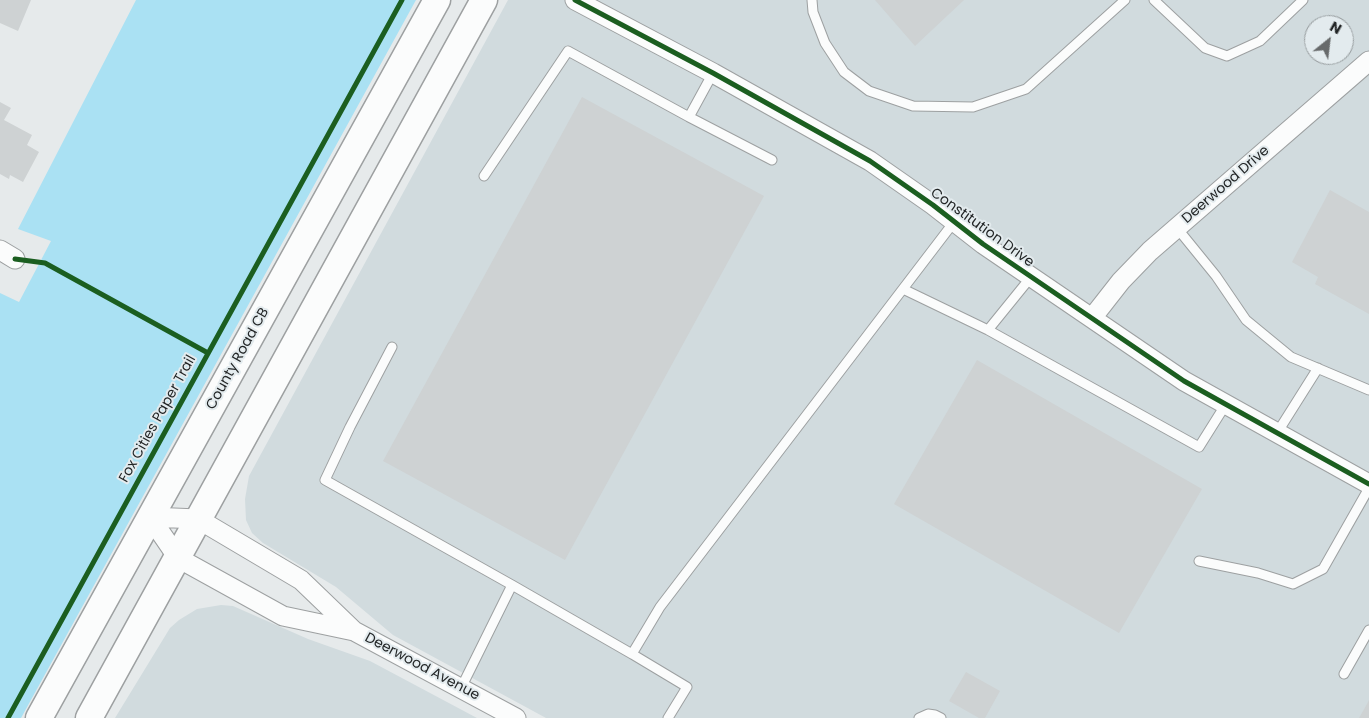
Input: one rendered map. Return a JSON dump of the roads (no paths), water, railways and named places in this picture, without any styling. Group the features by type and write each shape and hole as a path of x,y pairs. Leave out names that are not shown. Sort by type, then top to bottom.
{"main road":[{"name":"County Road CB","path":"40,718 438,0"},
{"path":"89,718 484,0"}],"street":[{"name":"Constitution Drive","path":"575,0 713,73 870,161 1031,277 1184,382 1369,486"},
{"name":"Deerwood Drive","path":"1092,318 1121,282 1150,251 1369,62"},
{"name":"Deerwood Avenue","path":"150,517 198,519 301,580 354,631 516,718"},
{"name":"Deerwood Avenue","path":"150,517 178,558 283,616 354,631"}],"lane":[{"path":"812,0 813,12 825,43 844,72 869,92 912,106 973,107 1026,89 1125,0"},
{"path":"1154,0 1205,48 1227,56 1260,41 1303,0"},
{"path":"484,176 568,51 772,160"},
{"path":"689,117 713,73"},
{"path":"632,654 660,607 954,222"},
{"path":"1177,228 1216,276 1246,320 1290,357 1369,390"},
{"path":"988,330 1031,277"},
{"path":"903,289 988,330 1199,447 1226,404"},
{"path":"392,347 325,480 512,585 687,687 668,718"},
{"path":"1277,433 1318,368"},
{"path":"1199,561 1258,573 1293,584 1323,569 1369,486"},
{"path":"461,688 512,585"},
{"path":"1344,674 1369,630"},
{"path":"919,718 928,714 941,718"}]}
